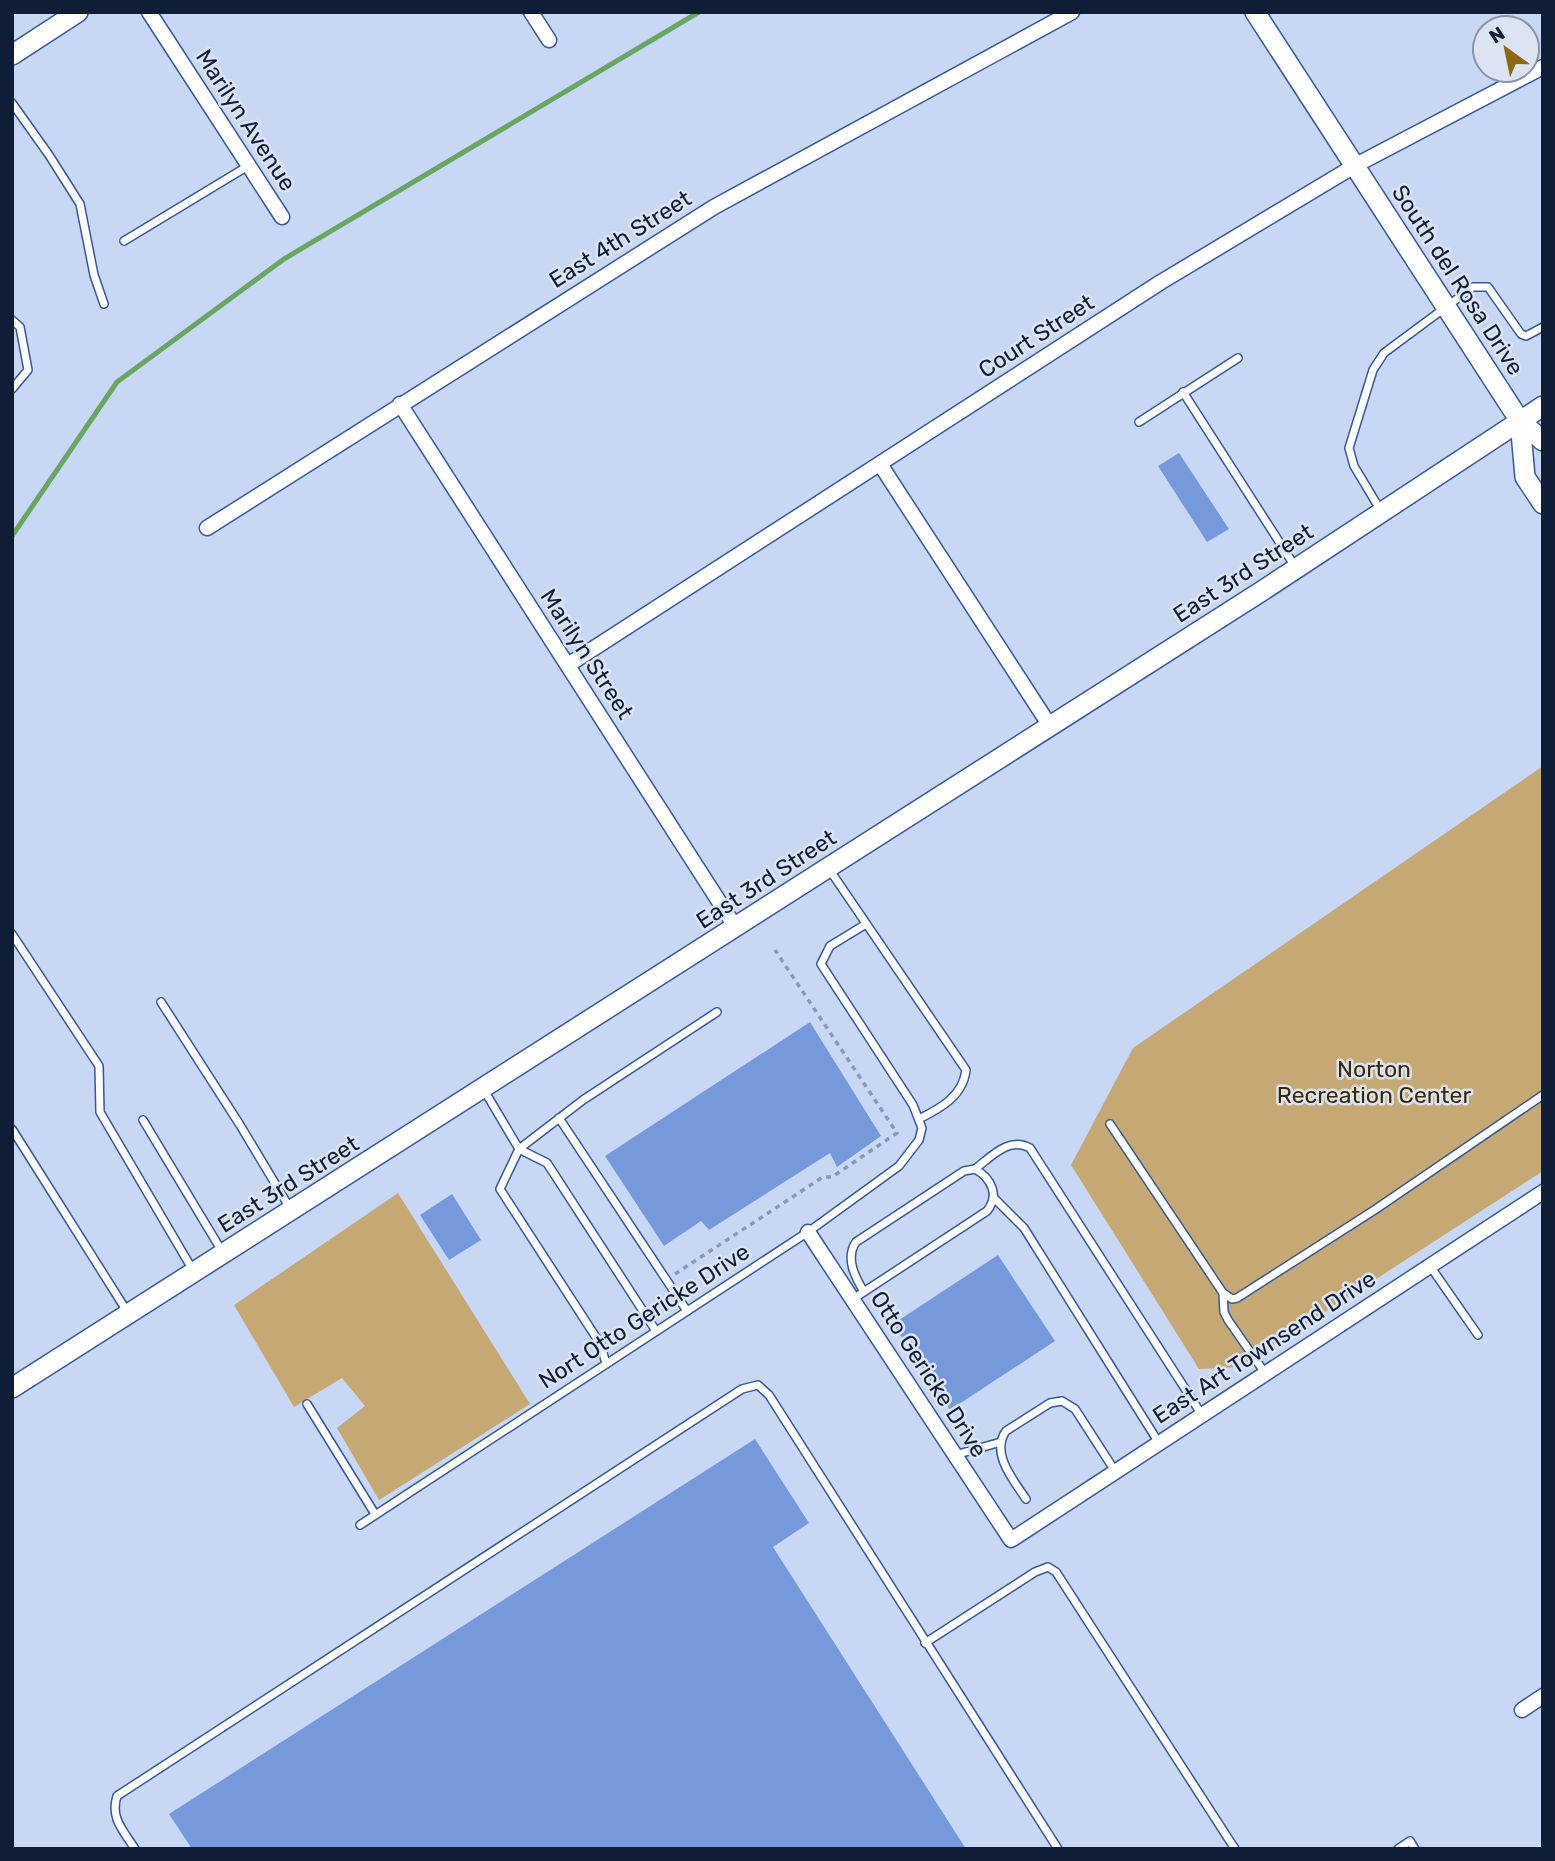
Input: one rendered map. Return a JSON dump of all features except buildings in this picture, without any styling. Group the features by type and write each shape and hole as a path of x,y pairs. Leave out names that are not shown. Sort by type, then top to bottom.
{"main road":[{"path":"12,55 78,12"},
{"name":"South del Rosa Drive","path":"1255,12 1520,421"},
{"name":"East 3rd Street","path":"12,1388 736,928 1543,406"},
{"path":"1520,421 1543,441"},
{"path":"1520,421 1525,477 1543,504"}],"street":[{"name":"Marilyn Avenue","path":"149,12 282,217"},
{"path":"531,12 549,40"},
{"name":"East 4th Street","path":"207,528 714,207 1072,12"},
{"name":"Court Street","path":"568,665 1161,282 1356,165 1543,67"},
{"name":"Marilyn Street","path":"400,404 736,928"},
{"path":"880,464 1050,726"},
{"name":"East Art Townsend Drive","path":"1011,1540 1543,1192"},
{"name":"Otto Gericke Drive","path":"808,1232 858,1296 955,1455 1011,1540"},
{"path":"1521,1710 1543,1696"}],"lane":[{"path":"12,103 80,204 94,275 104,304"},
{"path":"124,241 248,166"},
{"path":"1381,512 1354,466 1349,448 1369,383 1384,353 1473,288 1488,287 1521,334 1526,336 1543,327"},
{"path":"12,320 20,327 28,370 12,389"},
{"path":"1139,422 1238,358"},
{"path":"1183,392 1296,568"},
{"path":"829,868 966,1070 964,1084 944,1106 919,1119 913,1105 821,964 830,946 866,923"},
{"path":"12,934 99,1066 100,1112 195,1272"},
{"path":"161,1002 291,1210"},
{"path":"606,1364 601,1345 500,1189 519,1149 605,1085 717,1012"},
{"path":"484,1088 519,1149 547,1163 656,1331"},
{"path":"1110,1124 1223,1293 1232,1299 1376,1209 1543,1095"},
{"path":"559,1118 687,1311"},
{"path":"143,1119 223,1254"},
{"name":"Nort Otto Gericke Drive","path":"359,1525 808,1232 899,1166 919,1140 922,1128 919,1119"},
{"path":"12,1129 129,1314"},
{"path":"975,1169 986,1176 993,1188 994,1198 987,1211 858,1296 850,1258 852,1246 856,1242 964,1171 975,1169 1007,1145 1021,1143 1030,1148 1202,1415"},
{"path":"994,1198 1024,1228 1159,1443"},
{"path":"1430,1265 1478,1335"},
{"path":"1223,1293 1224,1312 1228,1320 1265,1373"},
{"path":"135,1849 113,1809 117,1796 742,1389 758,1385 769,1395 1058,1849"},
{"path":"1026,1499 1004,1466 1001,1442 1006,1431 1050,1403 1062,1401 1075,1409 1115,1471"},
{"path":"307,1404 375,1514"},
{"path":"955,1455 1001,1442"},
{"path":"925,1643 1035,1572 1048,1567 1056,1572 1235,1849"},
{"path":"1398,1849 1410,1841 1415,1849"}],"path":[{"path":"666,1280 823,1177 832,1177 897,1133 775,950"}],"green space":[{"name":"Norton Recreation Center","path":"1543,766 1543,1171 1240,1367 1199,1369 1071,1165 1133,1048"},
{"path":"398,1193 530,1404 379,1500 337,1428 365,1406 342,1378 294,1407 234,1305"}],"waterway":[{"path":"12,536 117,382 284,259 699,12"}]}
